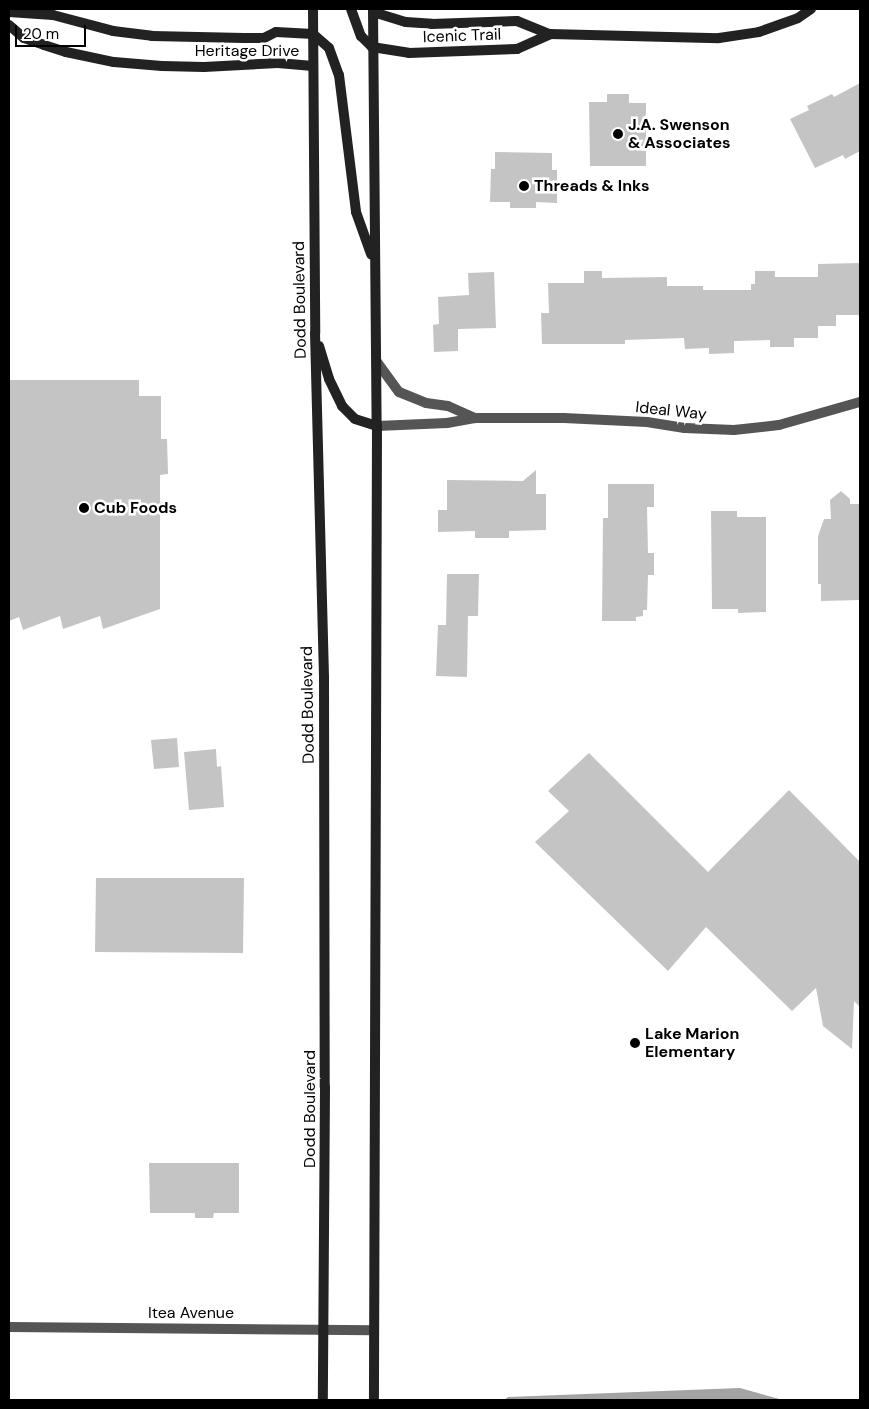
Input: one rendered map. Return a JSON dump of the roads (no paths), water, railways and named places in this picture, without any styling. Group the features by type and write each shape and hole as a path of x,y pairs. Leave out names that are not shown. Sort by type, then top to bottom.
{"main road":[{"name":"Dodd Boulevard","path":"313,9 315,333 324,677 325,1097 323,1400"},
{"path":"351,9 361,36 372,47"},
{"name":"Icenic Trail","path":"372,11 406,22 432,24 517,21 550,34 719,38 759,32 798,18 811,9"},
{"path":"372,11 377,362 374,1400"},
{"name":"Heritage Drive","path":"9,12 53,15 113,31 152,36 264,38 276,32 313,34"},
{"name":"Heritage Drive","path":"9,25 24,38 44,45 114,62 179,66 278,63 313,66"},
{"path":"313,34 329,48 339,74 356,212 368,244 375,274"},
{"name":"Icenic Trail","path":"372,47 409,53 517,49 550,34"},
{"path":"315,333 329,380 342,406 356,419 377,426"}],"street":[{"name":"Ideal Way","path":"377,362 399,392 426,404 448,406 476,418"},
{"name":"Ideal Way","path":"377,426 447,423 476,418 598,419 647,422 685,428 734,430 779,426 860,402"},
{"name":"Itea Avenue","path":"9,1327 374,1330"}],"place":[{"name":"J.A. Swenson & Associates","path":"618,134"},
{"name":"Threads & Inks","path":"524,186"},
{"name":"Cub Foods","path":"84,508"},
{"name":"Lake Marion Elementary","path":"635,1043"}]}
